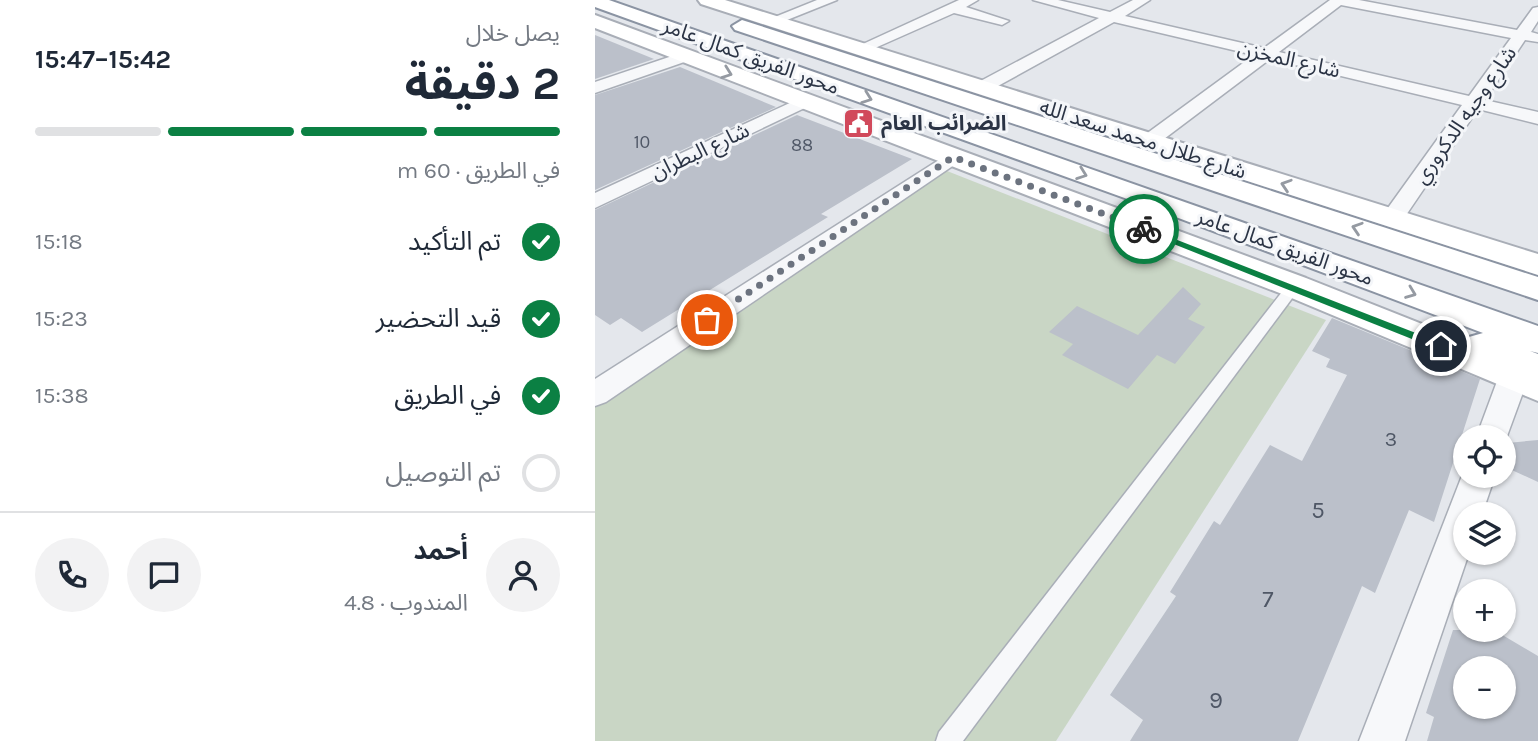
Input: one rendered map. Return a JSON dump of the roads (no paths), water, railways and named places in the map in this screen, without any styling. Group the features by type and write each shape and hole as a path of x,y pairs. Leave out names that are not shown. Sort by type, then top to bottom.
{"main road":[{"name":"محور الفريق كمال عامر","path":"661,0 1538,289"},
{"name":"شارع طلال محمد سعد الله","path":"707,0 1538,265"},
{"name":"محور الفريق كمال عامر","path":"595,1 1538,340"},
{"path":"595,21 1530,377"},
{"path":"1154,200 1361,295 1530,377"}],"street":[{"path":"772,20 829,0"},
{"path":"860,49 971,0"},
{"name":"شارع المخزن","path":"1040,0 1538,118"},
{"path":"981,88 1143,0"},
{"path":"1149,141 1339,0 1530,36"},
{"path":"953,8 1002,21"},
{"name":"شارع وجيه الدكروري","path":"1392,219 1474,103 1530,36 1538,11"},
{"path":"595,88 684,57"},
{"name":"شارع البطران","path":"595,201 805,101"},
{"path":"595,394 953,157"},
{"path":"1500,425 1530,377"},
{"path":"1382,741 1474,488"}],"lane":[{"path":"948,741 1294,286"}],"place":[{"name":"الضرائب العام","path":"858,123"}]}
